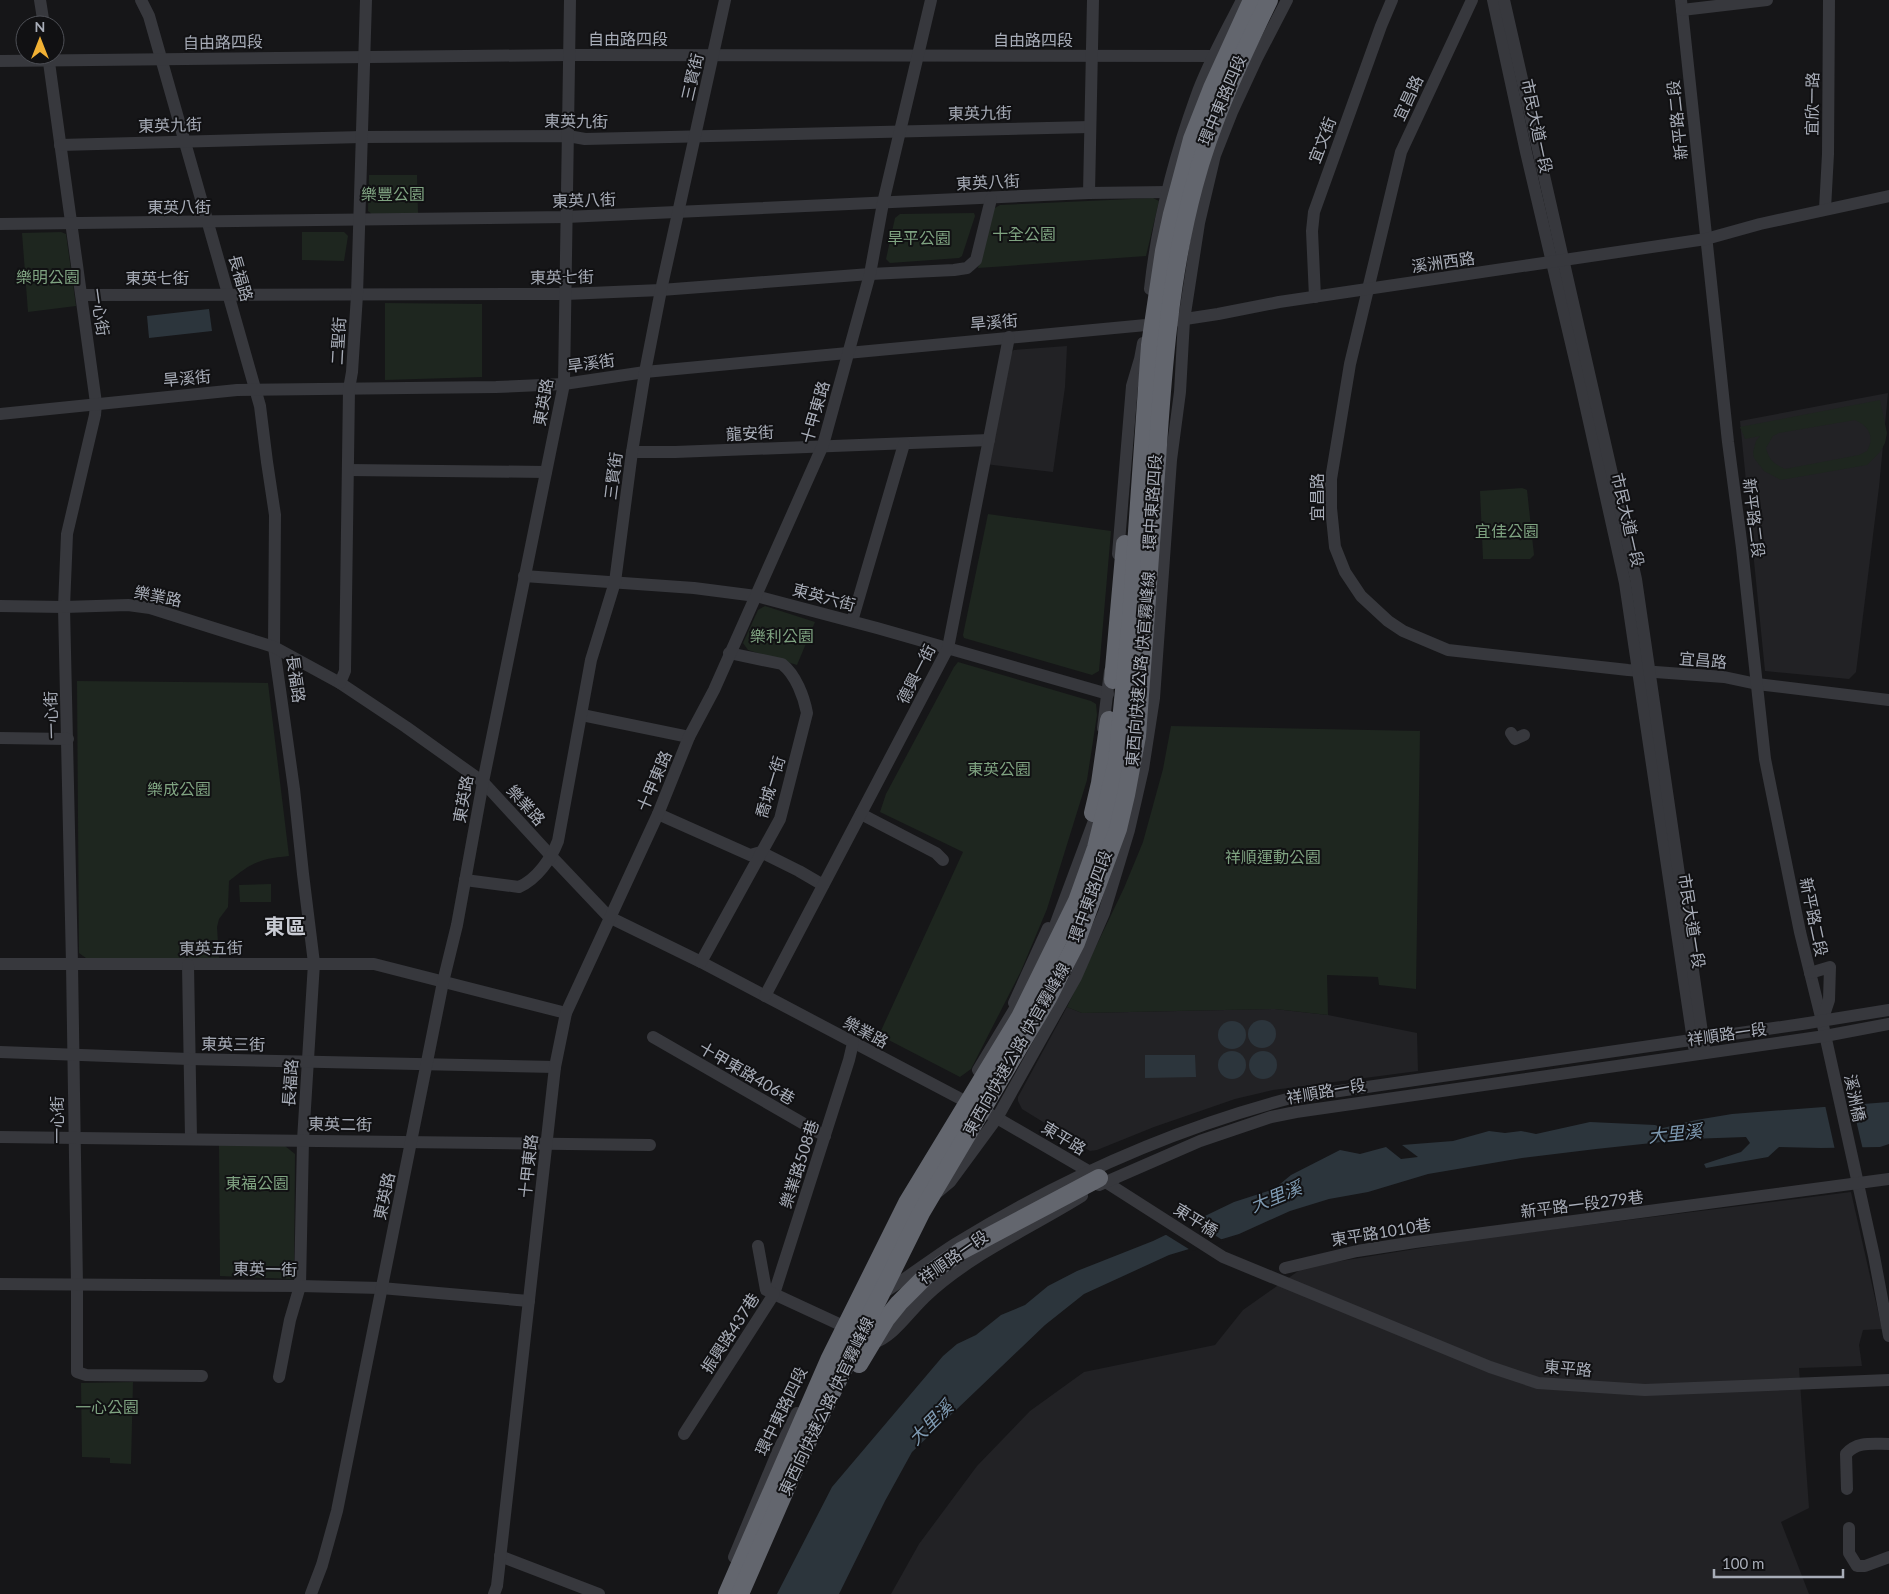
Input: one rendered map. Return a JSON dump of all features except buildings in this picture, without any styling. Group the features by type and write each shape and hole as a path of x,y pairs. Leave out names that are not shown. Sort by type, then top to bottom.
{"highway":[{"name":"東西向快速公路 快官霧峰線","path":"727,1594 829,1360 903,1212 1020,1017 1075,905 1096,848 1117,762 1131,618 1150,345 1164,251 1192,139 1212,88 1252,0"},
{"name":"東西向快速公路 快官霧峰線","path":"740,1594 798,1460 921,1213 1048,998 1076,943 1118,829 1137,736 1165,347 1178,258 1194,186 1220,106 1269,0"},
{"path":"1075,905 1072,890 1086,846 1100,783 1108,730 1140,359"},
{"path":"759,1550 877,1332 899,1303 913,1288 960,1251 1102,1180"}],"street":[{"path":"40,0 42,15"},
{"name":"長福路","path":"141,0 149,16 186,141 256,390 260,406 275,515 274,647 294,789 314,963 303,1140 300,1286 290,1320 279,1377"},
{"name":"二聖街","path":"340,683 345,672 349,389 352,372 357,295 366,0"},
{"name":"東英路","path":"311,1594 322,1565 337,1511 443,982 457,925 483,782 564,384 570,0"},
{"name":"三賢街","path":"465,880 519,887 525,885 552,857 558,841 591,660 615,582 632,452 661,290 725,0"},
{"name":"十甲東路","path":"494,1594 515,1434 522,1348 529,1302 555,1067 566,1012 658,814 689,737 714,690 823,445 870,274 883,203 931,0"},
{"path":"1089,193 1093,0"},
{"name":"環中東路四段","path":"1000,1032 1055,911 1087,815 1108,694 1132,386 1140,359 1146,325 1154,249 1168,192 1197,96 1214,55 1242,0"},
{"name":"環中東路四段","path":"879,1246 950,1182 997,1118 1076,977 1104,913 1129,830 1143,769 1154,698 1171,460 1180,392 1184,320 1199,223 1216,155 1232,112 1287,0"},
{"name":"宜文街","path":"1315,297 1312,231 1314,212 1377,35 1392,0"},
{"name":"宜昌路","path":"1472,0 1401,152 1350,364 1331,479 1331,508 1335,547 1345,572 1361,596 1388,621 1403,631 1448,650 1644,671 1724,677 1757,684 1889,700"},
{"name":"市民大道一段","path":"1493,0 1557,260"},
{"name":"市民大道一段","path":"1504,0 1644,671 1700,1054"},
{"path":"1681,5 1767,0"},
{"name":"宜欣一路","path":"1825,209 1828,135 1829,0"},
{"name":"新平路二段","path":"1681,5 1728,442 1766,767 1825,1036"},
{"name":"自由路四段","path":"65,58 161,60 569,55 1214,55 1257,58"},
{"name":"自由路四段","path":"0,61 15,60"},
{"name":"一心街","path":"49,65 96,403 95,415 67,534 64,607 72,964 77,1372 86,1375 202,1376"},
{"name":"東英九街","path":"60,145 362,137 568,136 585,139 1090,127"},
{"name":"東英八街","path":"0,224 566,218 1089,193 1168,192"},
{"name":"溪洲西路","path":"1184,320 1279,302 1557,260 1706,240 1760,224 1889,196"},
{"name":"東英七街","path":"82,295 566,294 661,290 967,268 976,260 991,199"},
{"name":"旱溪街","path":"0,414 237,390 486,387 564,384 645,372 1184,320"},
{"name":"德興一街","path":"765,996 948,648 1009,338"},
{"name":"環中東路四段","path":"718,1594 778,1451 879,1246 924,1160 1028,986 1053,931 1107,787 1121,695 1143,392 1140,359"},
{"name":"龍安街","path":"632,452 988,440"},
{"path":"852,621 904,444"},
{"path":"348,470 546,472"},
{"name":"東英六街","path":"524,576 694,588 756,596 852,621 1108,694"},
{"name":"樂業路","path":"0,606 128,605 150,608 274,647 340,683 483,782 609,917 701,962 997,1118"},
{"name":"喬城一街","path":"701,962 780,819 807,713 795,680 782,664 729,653"},
{"path":"582,715 689,737"},
{"path":"0,738 68,738"},
{"path":"658,814 750,855 761,852 823,885"},
{"path":"861,814 936,853 943,860"},
{"name":"東英五街","path":"0,964 374,964 566,1012"},
{"path":"188,965 191,1138"},
{"path":"1810,973 1830,968 1828,1000 1822,1021"},
{"name":"祥順路一段","path":"829,1350 847,1349 876,1342 887,1335 940,1282 1057,1211 1102,1180 1192,1128 1248,1110 1291,1098 1889,1010"},
{"name":"祥順路一段","path":"843,1321 963,1239 1048,1193 1102,1180 1200,1141 1272,1117 1348,1104 1825,1036 1889,1024"},
{"name":"溪洲橋","path":"1825,1036 1889,1336"},
{"name":"十甲東路406巷","path":"653,1038 825,1136"},
{"name":"樂業路508巷","path":"774,1294 853,1043"},
{"name":"東英三街","path":"0,1052 189,1059 555,1067"},
{"name":"東平路","path":"997,1118 1102,1180"},
{"name":"東英二街","path":"0,1136 650,1145"},
{"name":"新平路一段279巷","path":"1484,1233 1889,1179"},
{"name":"東平橋","path":"1102,1180 1223,1256 1265,1274"},
{"name":"東平路1010巷","path":"1285,1268 1357,1251 1484,1233"},
{"name":"振興路437巷","path":"684,1434 774,1294 766,1290 758,1246"},
{"name":"東平路","path":"1265,1274 1490,1367 1538,1383 1645,1390 1889,1380"},
{"name":"東英一街","path":"0,1284 381,1288 529,1302"},
{"path":"774,1294 843,1321"},
{"path":"1847,1489 1846,1454 1858,1444 1889,1444"},
{"path":"1849,1528 1849,1553 1857,1566 1865,1566 1889,1557"},
{"path":"500,1556 600,1594"}],"shaded area":[{"path":"1067,346 1065,387 1053,472 985,464 1011,353 1014,350"},
{"path":"1888,393 1879,487 1856,672 1849,679 1765,671 1740,421"},
{"path":"1067,1007 1082,1013 1275,1009 1328,1015 1417,1033 1418,1071 1273,1090 1235,1099 1090,1151 1022,1109 1018,1101 1018,1097"},
{"path":"1851,1192 1882,1329 1863,1330 1859,1345 1862,1366 1799,1368 1809,1508 1781,1522 1809,1594 891,1594 919,1544 977,1466 1030,1411 1084,1372 1215,1345 1243,1310 1304,1267 1483,1238"}],"green space":[{"name":"樂豐公園","path":"369,175 417,175 418,213 372,214 368,211"},
{"name":"十全公園","path":"1153,198 1159,201 1146,256 978,268 993,209 1000,205"},
{"name":"旱平公園","path":"974,213 975,216 962,256 959,258 890,263 886,259 895,218 900,214"},
{"name":"樂明公園","path":"61,232 66,234 76,306 28,312 22,233"},
{"path":"302,232 344,232 348,236 344,261 302,260"},
{"path":"385,303 482,304 482,377 385,380"},
{"path":"1880,400 1887,433 1885,443 1880,452 1867,465 1781,480 1764,471 1754,458 1753,452 1756,441 1760,436 1745,439 1740,427","holes":["1855,420 1867,429 1870,441 1867,451 1859,455 1785,469 1772,461 1766,448 1773,436 1779,433"]},
{"name":"宜佳公園","path":"1522,488 1527,490 1534,555 1530,559 1483,559 1480,491"},
{"path":"988,514 1111,531 1099,671 1092,675 964,638 963,635"},
{"name":"樂利公園","path":"765,606 815,622 797,665 748,650 743,643 758,610"},
{"name":"東英公園","path":"958,662 1091,701 1096,704 1097,715 1087,780 1047,909 1021,971 971,1069 960,1077 879,1035 963,852 880,812 886,794"},
{"name":"樂成公園","path":"77,681 268,683 289,856 263,860 229,881 228,907 219,919 217,927 219,958 86,958 79,953"},
{"name":"祥順運動公園","path":"1171,726 1420,731 1416,989 1379,985 1378,977 1327,975 1328,1015 1275,1009 1082,1013 1067,1007 1124,888 1143,842 1163,769"},
{"path":"271,884 271,902 240,902 239,885"},
{"name":"東福公園","path":"219,1145 285,1146 295,1154 294,1279 220,1276"},
{"name":"一心公園","path":"133,1382 131,1464 110,1463 110,1458 82,1457 81,1383"}],"water":[{"path":"209,309 212,331 149,338 147,316"},
{"path":"1262,1020 1272,1024 1276,1034 1272,1044 1262,1048 1252,1044 1248,1034 1252,1024"},
{"path":"1232,1021 1242,1025 1246,1035 1242,1045 1232,1049 1222,1045 1218,1035 1222,1025"},
{"path":"1232,1051 1242,1055 1246,1065 1242,1075 1232,1079 1222,1075 1218,1065 1222,1055"},
{"path":"1263,1051 1273,1055 1277,1065 1273,1075 1263,1079 1253,1075 1249,1065 1253,1055"},
{"path":"1145,1055 1195,1055 1196,1077 1145,1078"},
{"name":"大里溪","path":"1889,1102 1889,1144 1880,1147 1779,1147 1768,1157 1706,1168 1704,1164 1741,1152 1750,1143 1746,1137 1689,1139 1522,1158 1428,1174 1368,1192 1329,1199 1290,1211 1239,1234 1169,1255 1084,1294 1045,1325 912,1452 885,1501 839,1594 777,1594 832,1487 943,1356 957,1344 976,1335 1001,1315 1025,1305 1048,1286 1077,1271 1153,1241 1234,1202 1274,1189 1291,1175 1340,1150 1360,1154 1386,1147 1401,1159 1418,1157 1402,1145 1453,1141 1489,1131 1505,1133 1521,1131 1536,1134 1590,1122 1655,1125 1663,1128 1732,1114"}],"pier":[{"path":"1852,1103 1863,1150 1835,1150 1825,1105"},
{"path":"1191,1220 1224,1241 1192,1251 1163,1233"}],"district":[{"name":"東區","path":"285,927"}]}
